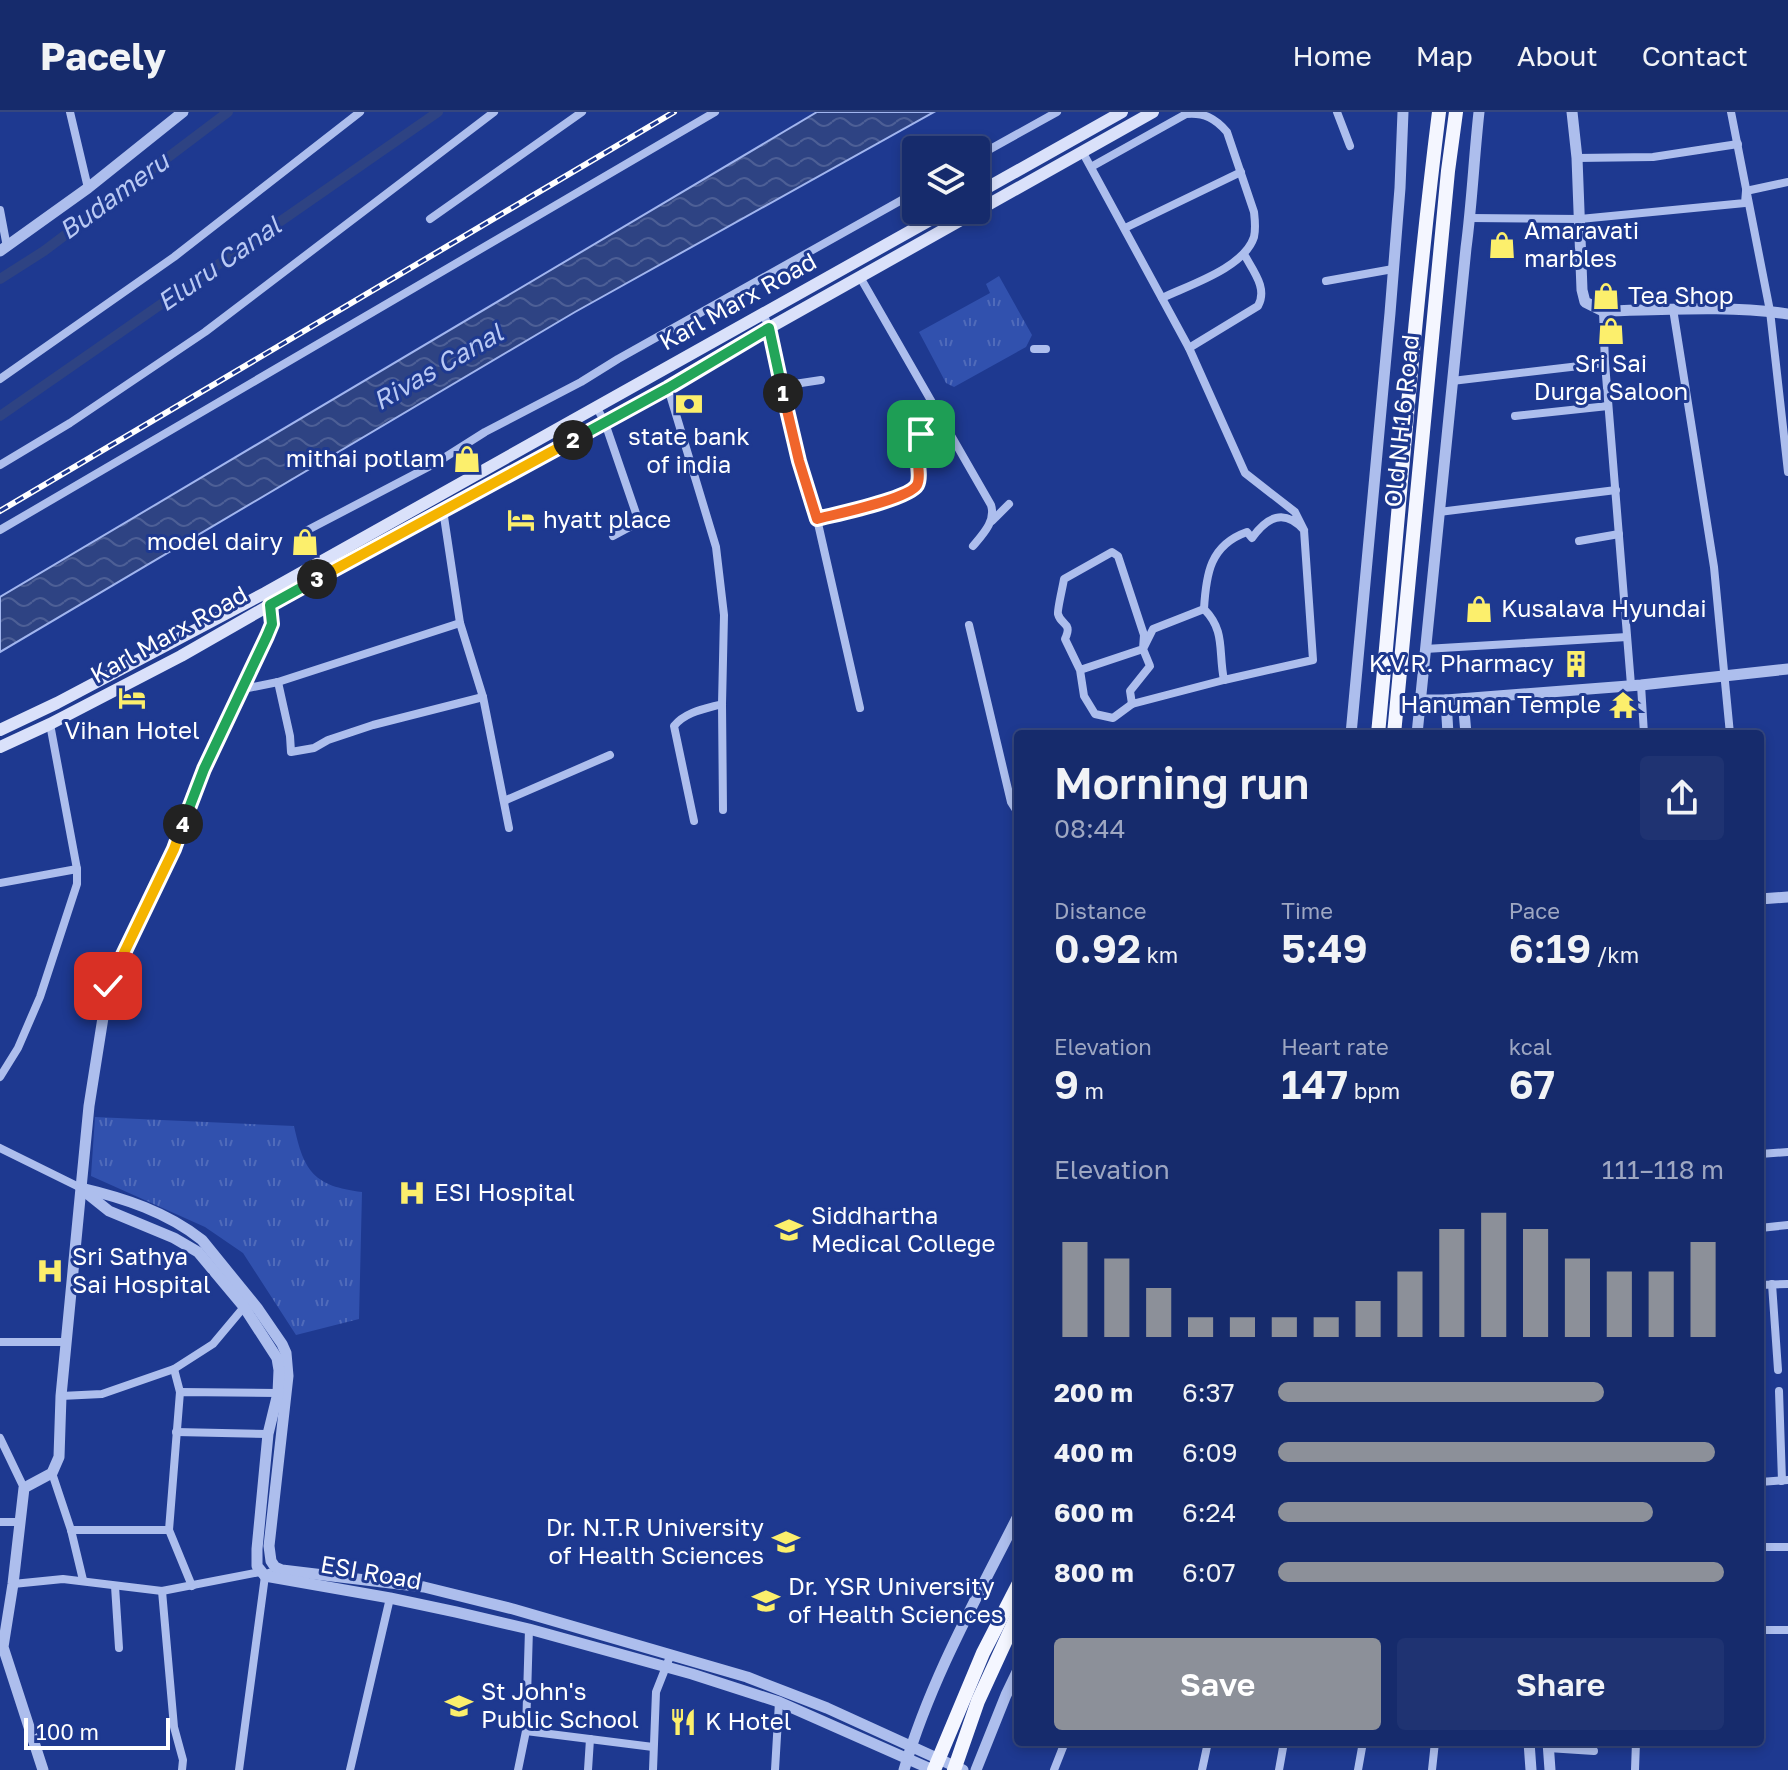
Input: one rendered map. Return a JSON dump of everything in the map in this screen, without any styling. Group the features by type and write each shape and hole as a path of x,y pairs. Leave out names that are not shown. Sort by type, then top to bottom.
{"main road":[{"path":"990,186 1122,112"},
{"name":"Karl Marx Road","path":"990,200 1083,153 1153,112"},
{"name":"Old NH16 Road","path":"1378,730 1414,338 1439,112"},
{"name":"Old NH16 Road","path":"1394,730 1456,114"},
{"name":"Karl Marx Road","path":"0,730 174,642 923,224"},
{"name":"Karl Marx Road","path":"0,747 181,656 605,423 949,224"},
{"path":"379,528 387,541"},
{"path":"174,642 181,656"},
{"path":"57,703 64,717"},
{"path":"935,1766 983,1653 1014,1593"},
{"path":"958,1769 978,1701 1014,1623"}],"street":[{"path":"70,112 88,188"},
{"path":"3,249 88,188 183,112"},
{"path":"0,379 174,257 360,112"},
{"path":"0,465 70,423 205,332 494,112"},
{"path":"430,219 582,112"},
{"path":"0,530 715,112"},
{"path":"990,150 1057,112"},
{"path":"1091,167 1186,114 1196,112 1208,116 1227,132 1254,212 1256,225 1253,238 1244,254 1222,269 1162,298"},
{"path":"1337,112 1350,146"},
{"path":"1351,730 1390,313 1403,112"},
{"path":"1417,730 1479,112"},
{"path":"1572,112 1585,302 1603,311 1673,309 1788,314"},
{"path":"1731,112 1770,311 1788,472"},
{"path":"1577,158 1653,157 1738,144"},
{"path":"1083,153 1189,348 1245,473 1295,512 1304,530 1313,660 1132,704 1113,718 1095,714 1084,696 1080,670 1065,639 1068,632 1066,624 1059,618 1057,610 1064,579 1112,552 1118,556 1144,635 1143,649 1150,666 1130,691 1132,704"},
{"path":"1125,228 1241,172"},
{"path":"1746,191 1788,182"},
{"path":"1470,218 1580,219 1745,203 1746,191"},
{"path":"302,533 436,463 485,432 581,382 902,200"},
{"path":"0,210 3,249"},
{"path":"1189,348 1258,306 1263,297 1262,289 1244,254"},
{"path":"1326,281 1393,269"},
{"path":"860,277 991,505 991,521"},
{"path":"1673,309 1714,567 1730,730"},
{"path":"1603,311 1627,637 1643,730"},
{"path":"763,313 799,461 817,519 860,708"},
{"path":"1034,349 1046,349"},
{"path":"1452,381 1605,363"},
{"path":"781,386 821,380"},
{"path":"668,388 716,547 724,615 723,810"},
{"path":"596,406 605,423 639,522 613,536"},
{"path":"1515,416 1608,406"},
{"path":"817,519 909,493 919,482 916,441 943,420"},
{"path":"1439,512 1616,490"},
{"path":"973,546 991,521 1009,504"},
{"path":"443,510 460,623 483,697 509,828"},
{"path":"1224,680 1220,661 1221,642 1213,619 1204,609 1208,570 1222,545 1247,532 1252,538 1273,518 1288,517 1304,530"},
{"path":"1579,541 1619,534"},
{"path":"24,1488 52,1473 59,1457 61,1396 89,1106 108,986 174,849 204,769 272,624 270,605"},
{"path":"1080,670 1143,649 1153,629 1204,609"},
{"path":"243,689 278,682 460,623"},
{"path":"969,625 1014,807"},
{"path":"1425,649 1627,637"},
{"path":"1421,700 1636,685 1788,669"},
{"path":"278,682 291,752 314,748 373,725 483,697"},
{"path":"1463,699 1466,730"},
{"path":"1446,700 1448,730"},
{"path":"694,821 674,726 680,718 722,704"},
{"path":"1,1072 18,1048 40,997 77,884 77,869 50,724"},
{"path":"504,801 610,755"},
{"path":"0,883 77,869"},
{"path":"1764,899 1788,897"},
{"path":"0,1148 81,1188 123,1198 192,1232 249,1297 282,1344 288,1376 269,1546 275,1567 263,1574 162,1591 63,1579 13,1584"},
{"path":"1764,1154 1788,1152"},
{"path":"81,1188 109,1211 198,1252 244,1307 277,1358 278,1393 268,1434 257,1549 257,1566 263,1574 239,1770"},
{"path":"1764,1228 1788,1225"},
{"path":"1772,1284 1778,1370"},
{"path":"1764,1285 1788,1284"},
{"path":"61,1396 102,1394 174,1369 213,1344 244,1307"},
{"path":"0,1342 66,1342"},
{"path":"174,1369 180,1392 169,1530 192,1586"},
{"path":"1764,1482 1785,1480 1779,1391"},
{"path":"180,1392 278,1393"},
{"path":"176,1432 268,1434"},
{"path":"0,1438 24,1488 13,1584 1,1647 43,1770"},
{"path":"52,1473 83,1580"},
{"path":"0,1522 20,1522"},
{"path":"906,1765 928,1700 959,1631 1014,1524"},
{"path":"71,1530 169,1530"},
{"path":"1764,1547 1788,1547"},
{"name":"ESI Road","path":"275,1567 292,1573 424,1587 671,1654 772,1687 912,1746 935,1766"},
{"name":"ESI Road","path":"263,1574 529,1629 667,1667 779,1702 906,1765 935,1766"},
{"path":"115,1586 119,1648"},
{"path":"162,1591 174,1727 183,1760 182,1770"},
{"path":"350,1770 390,1598"},
{"path":"518,1770 526,1731 529,1629"},
{"path":"1764,1630 1788,1630"},
{"path":"653,1770 656,1692 671,1654"},
{"path":"976,1770 1014,1678"},
{"path":"775,1770 779,1702"},
{"path":"526,1731 653,1747"},
{"path":"588,1770 590,1739"},
{"path":"1054,1770 1063,1746"},
{"path":"1202,1770 1207,1746"},
{"path":"1279,1770 1283,1746"},
{"path":"1358,1770 1362,1746"},
{"path":"1432,1770 1435,1746"},
{"path":"1529,1746 1531,1770"},
{"path":"1548,1746 1550,1770"},
{"path":"1556,1746 1594,1751"},
{"path":"1635,1770 1636,1746"},
{"path":"935,1766 958,1769"}],"green space":[{"path":"999,276 1032,335 1026,347 954,387 946,383 919,332 990,293 986,284"},
{"path":"95,1117 294,1126 302,1155 314,1174 333,1186 362,1192 359,1319 296,1335 243,1253 205,1227 91,1176"}],"water":[{"name":"Rivas Canal","path":"817,112 934,112 575,312 0,652 0,597"}],"waterway":[{"name":"Budameru","path":"0,279 44,251 228,112"},
{"name":"Eluru Canal","path":"0,416 438,112"}],"railway":[{"path":"0,511 674,112"}],"place":[{"name":"Amaravati marbles","path":"1502,245"},
{"name":"Tea Shop","path":"1606,296"},
{"name":"Sri Sai Durga Saloon","path":"1611,331"},
{"name":"state bank of india","path":"689,404"},
{"name":"mithai potlam","path":"467,459"},
{"name":"hyatt place","path":"521,520"},
{"name":"model dairy","path":"305,542"},
{"name":"Kusalava Hyundai","path":"1479,609"},
{"name":"K.V.R. Pharmacy","path":"1576,664"},
{"name":"Vihan Hotel","path":"132,698"},
{"name":"Hanuman Temple","path":"1623,705"},
{"name":"ESI Hospital","path":"412,1193"},
{"name":"Siddhartha Medical College","path":"789,1230"},
{"name":"Sri Sathya Sai Hospital","path":"50,1271"},
{"name":"Dr. N.T.R University of Health Sciences","path":"786,1542"},
{"name":"Dr. YSR University of Health Sciences","path":"766,1601"},
{"name":"St John's Public School","path":"459,1706"},
{"name":"K Hotel","path":"683,1722"}],"route":[{"path":"108,986 174,849 204,769 267,636 272,624 270,605 668,388 769,328 799,461 817,519 909,493 919,482 916,441 921,434"}]}
